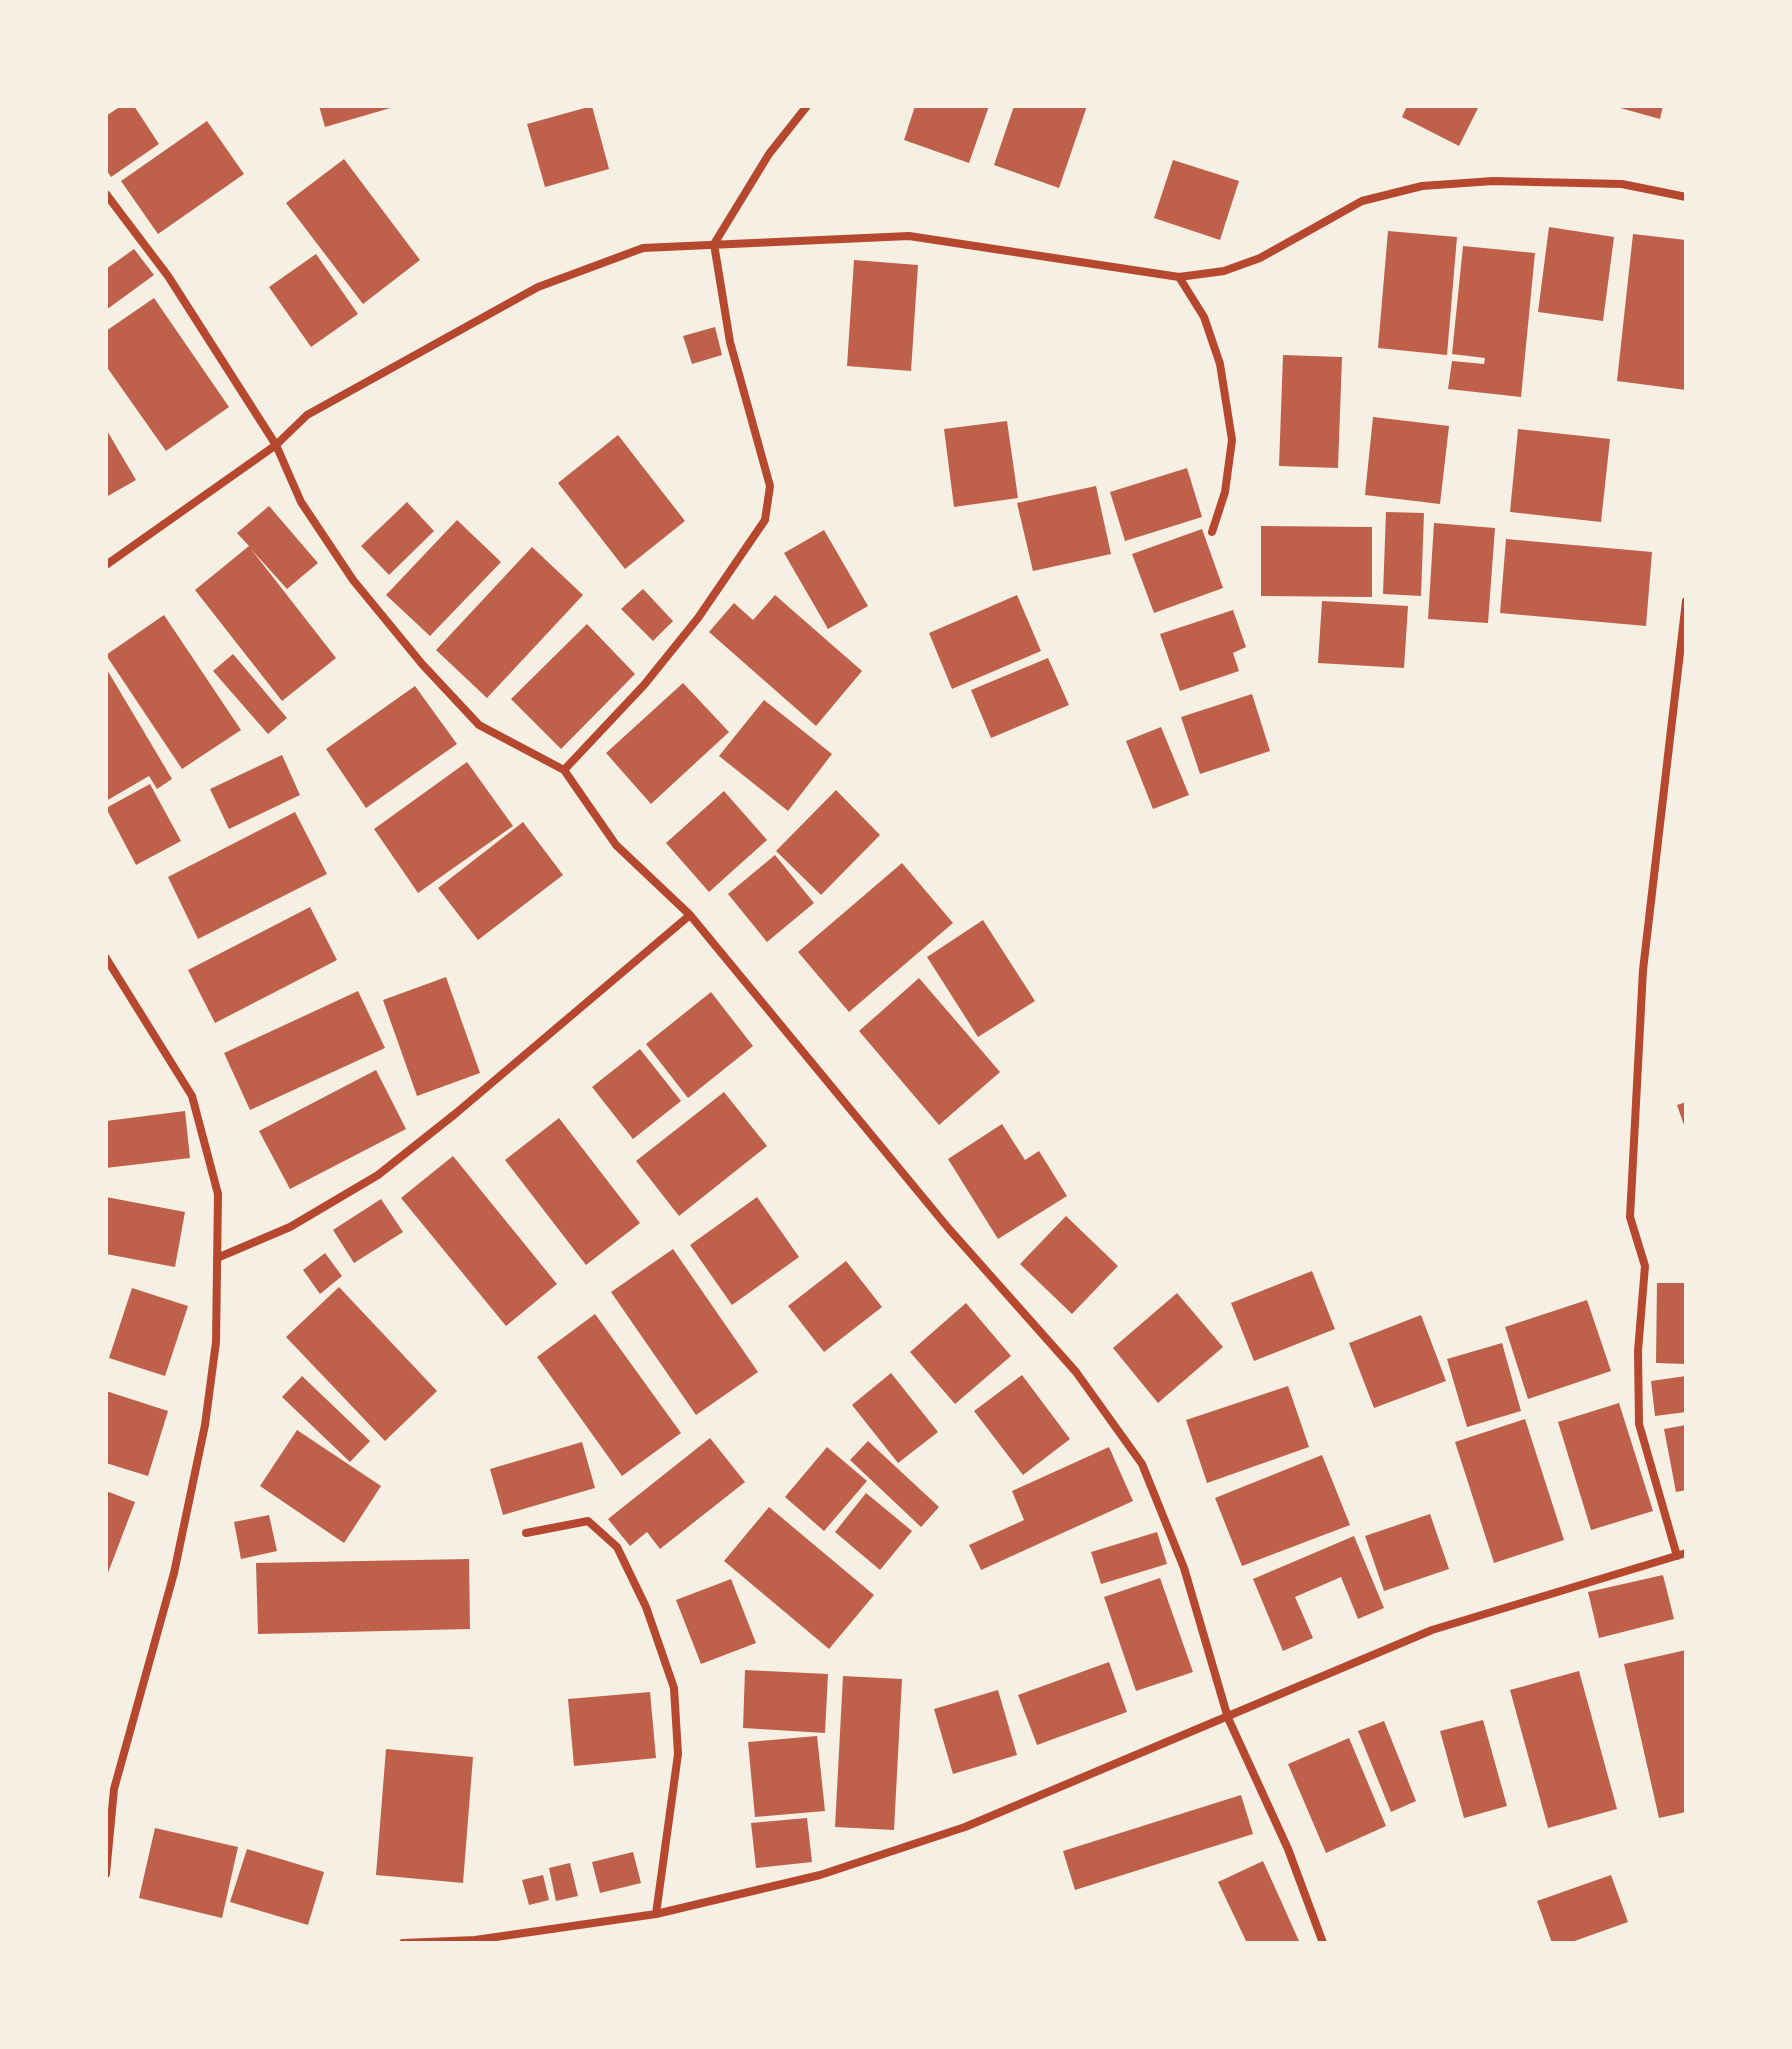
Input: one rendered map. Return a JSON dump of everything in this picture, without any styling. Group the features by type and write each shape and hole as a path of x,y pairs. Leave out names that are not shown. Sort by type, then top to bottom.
{"street":[{"path":"564,770 644,685 698,618 765,520 770,486 730,342 714,244 769,154 807,106"},
{"path":"106,565 276,445 307,415 538,287 643,248 909,236 1179,277 1224,271 1260,258 1362,201 1422,186 1493,181 1622,184 1686,197"},
{"path":"106,194 168,276 276,445 301,502 353,580 422,664 479,725 564,770 616,845 690,915 939,1217 1076,1372 1142,1464 1184,1568 1228,1718 1288,1849 1323,1943"},
{"path":"1179,277 1204,317 1220,364 1232,440 1225,492 1212,532"},
{"path":"403,1943 475,1940 656,1914 820,1875 965,1827 1432,1630 1682,1555 1639,1424 1638,1351 1645,1266 1630,1217 1643,970 1686,601"},
{"path":"217,1258 290,1227 378,1175 455,1114 690,915"},
{"path":"106,958 192,1096 218,1194 216,1342 205,1425 174,1573 114,1789 106,1874"},
{"path":"526,1533 588,1521 617,1547 646,1607 674,1688 678,1754 656,1914"}],"building":[{"path":"121,106 134,106 159,144 111,177 106,169 106,116"},
{"path":"319,106 394,106 394,107 325,127"},
{"path":"592,106 609,169 545,187 527,124"},
{"path":"915,106 989,106 969,163 904,140"},
{"path":"1014,106 1087,106 1059,188 994,165"},
{"path":"1407,106 1479,106 1459,146 1402,117"},
{"path":"1613,106 1663,106 1660,119"},
{"path":"207,121 244,174 158,234 121,181"},
{"path":"344,159 420,260 363,304 286,203"},
{"path":"1173,160 1239,181 1220,240 1154,218"},
{"path":"1549,227 1614,237 1603,321 1538,312"},
{"path":"1388,231 1457,237 1447,355 1378,348"},
{"path":"1633,234 1686,240 1686,390 1617,381"},
{"path":"1463,246 1535,253 1521,397 1448,389 1452,361 1484,364 1485,358 1452,354"},
{"path":"134,249 154,275 106,310 106,269"},
{"path":"316,254 358,314 311,347 269,287"},
{"path":"854,260 918,265 911,371 847,366"},
{"path":"154,298 229,407 166,451 106,366 106,331"},
{"path":"715,327 722,355 692,364 683,336"},
{"path":"1283,355 1342,357 1338,468 1279,466"},
{"path":"1373,417 1449,426 1440,504 1365,495"},
{"path":"1007,421 1018,498 954,507 944,429"},
{"path":"106,429 136,480 106,497"},
{"path":"1518,429 1610,439 1601,522 1510,512"},
{"path":"618,435 685,521 625,569 558,483"},
{"path":"1187,468 1202,517 1125,541 1110,492"},
{"path":"1096,486 1111,554 1033,571 1017,503"},
{"path":"407,502 434,531 389,575 361,546"},
{"path":"269,506 318,563 287,589 251,549 336,658 282,701 195,590 249,546 237,533"},
{"path":"1386,512 1424,513 1421,596 1383,594"},
{"path":"457,520 501,562 430,636 386,595"},
{"path":"1434,523 1495,528 1488,623 1428,619"},
{"path":"1261,526 1372,527 1372,597 1261,596"},
{"path":"1202,529 1223,588 1154,613 1132,554"},
{"path":"824,530 868,606 828,629 784,553"},
{"path":"1506,539 1652,552 1646,626 1500,613"},
{"path":"532,547 583,595 487,698 436,650"},
{"path":"643,589 673,621 653,641 621,609"},
{"path":"775,595 862,671 816,726 709,632 734,603 753,620"},
{"path":"1017,595 1041,651 952,689 929,633"},
{"path":"1322,601 1408,606 1404,668 1318,663"},
{"path":"1233,610 1246,647 1233,653 1239,671 1180,691 1160,634"},
{"path":"164,615 241,730 182,769 106,655"},
{"path":"587,624 635,674 561,749 511,699"},
{"path":"233,654 287,718 268,734 213,671"},
{"path":"1048,658 1069,705 991,738 971,690"},
{"path":"106,668 172,779 157,789 149,776 106,801"},
{"path":"683,683 729,732 651,804 606,753"},
{"path":"415,686 457,744 366,808 326,749"},
{"path":"1252,694 1270,751 1200,774 1181,717"},
{"path":"764,700 832,754 788,811 719,756"},
{"path":"1161,727 1189,795 1153,809 1126,741"},
{"path":"282,755 300,795 229,829 210,789"},
{"path":"467,762 513,826 418,893 374,829"},
{"path":"150,784 181,841 136,865 106,808"},
{"path":"836,790 880,835 821,895 776,851"},
{"path":"724,791 767,840 709,892 666,843"},
{"path":"295,812 327,874 198,939 168,877"},
{"path":"523,822 563,875 478,940 438,888"},
{"path":"775,855 814,903 767,942 728,894"},
{"path":"902,863 953,923 849,1012 798,952"},
{"path":"310,907 337,960 215,1023 188,970"},
{"path":"983,920 1035,1001 978,1037 927,957"},
{"path":"446,977 480,1073 417,1096 383,1000"},
{"path":"919,978 1000,1072 939,1125 859,1031"},
{"path":"358,991 385,1048 250,1110 224,1053"},
{"path":"711,992 753,1046 688,1098 646,1044"},
{"path":"640,1049 681,1101 633,1139 592,1087"},
{"path":"376,1070 406,1129 290,1189 259,1131"},
{"path":"724,1092 767,1146 679,1216 636,1161"},
{"path":"1686,1102 1686,1131 1677,1105"},
{"path":"185,1111 190,1158 106,1168 106,1121"},
{"path":"559,1118 640,1223 586,1265 505,1160"},
{"path":"1002,1124 1025,1160 1039,1151 1067,1196 998,1239 948,1159"},
{"path":"453,1156 557,1284 506,1326 401,1198"},
{"path":"106,1197 185,1212 175,1267 106,1254"},
{"path":"757,1197 799,1257 732,1305 690,1245"},
{"path":"381,1199 403,1232 354,1263 333,1230"},
{"path":"1066,1216 1118,1266 1072,1314 1020,1264"},
{"path":"673,1249 758,1372 696,1415 611,1292"},
{"path":"325,1253 342,1276 320,1294 303,1270"},
{"path":"846,1261 882,1307 824,1352 788,1306"},
{"path":"1312,1271 1335,1329 1254,1361 1231,1303"},
{"path":"1657,1283 1686,1283 1686,1364 1656,1363"},
{"path":"339,1287 437,1391 385,1441 286,1337"},
{"path":"132,1288 188,1306 165,1376 109,1358"},
{"path":"1177,1293 1223,1347 1158,1403 1113,1348"},
{"path":"1587,1300 1611,1371 1528,1399 1505,1327"},
{"path":"966,1303 1011,1356 955,1404 910,1352"},
{"path":"595,1314 681,1433 622,1476 537,1357"},
{"path":"1421,1315 1446,1381 1374,1408 1349,1343"},
{"path":"1502,1343 1521,1411 1467,1427 1447,1359"},
{"path":"891,1373 938,1432 898,1463 852,1405"},
{"path":"1022,1375 1070,1439 1023,1475 974,1411"},
{"path":"302,1376 370,1441 350,1462 282,1397"},
{"path":"1686,1376 1686,1412 1655,1416 1651,1381"},
{"path":"1288,1386 1309,1447 1207,1483 1186,1420"},
{"path":"106,1391 168,1411 148,1476 106,1463"},
{"path":"1619,1403 1653,1511 1591,1530 1558,1422"},
{"path":"1525,1419 1564,1540 1494,1563 1455,1442"},
{"path":"1686,1425 1686,1490 1676,1492 1664,1429"},
{"path":"297,1430 381,1486 344,1543 260,1486"},
{"path":"710,1438 745,1482 660,1549 647,1532 630,1546 608,1519"},
{"path":"868,1441 939,1507 921,1527 850,1460"},
{"path":"582,1442 595,1488 503,1515 490,1469"},
{"path":"827,1447 867,1481 824,1531 785,1497"},
{"path":"1109,1447 1133,1501 981,1570 969,1545 1024,1520 1012,1491"},
{"path":"1322,1455 1350,1525 1242,1566 1215,1498"},
{"path":"106,1491 135,1502 106,1578"},
{"path":"866,1493 912,1531 880,1570 835,1532"},
{"path":"769,1507 874,1595 829,1649 724,1561"},
{"path":"1430,1514 1449,1569 1384,1591 1365,1536"},
{"path":"269,1515 277,1551 241,1559 234,1522"},
{"path":"1157,1532 1167,1564 1101,1584 1091,1552"},
{"path":"1354,1536 1384,1608 1358,1619 1341,1577 1295,1597 1313,1638 1283,1651 1253,1579"},
{"path":"469,1559 470,1629 258,1634 256,1563"},
{"path":"1663,1575 1674,1619 1599,1638 1588,1592"},
{"path":"1160,1578 1193,1672 1136,1691 1104,1597"},
{"path":"731,1579 756,1643 701,1664 676,1600"},
{"path":"1686,1650 1686,1812 1659,1818 1624,1664"},
{"path":"1109,1662 1127,1712 1037,1745 1018,1695"},
{"path":"745,1670 828,1674 825,1733 743,1728"},
{"path":"1579,1671 1617,1809 1548,1828 1510,1690"},
{"path":"843,1676 902,1679 894,1830 835,1827"},
{"path":"998,1690 1017,1755 953,1774 934,1709"},
{"path":"650,1692 656,1758 574,1766 568,1699"},
{"path":"1483,1720 1507,1806 1464,1818 1440,1731"},
{"path":"1384,1721 1416,1801 1391,1812 1358,1731"},
{"path":"817,1736 825,1811 755,1817 748,1742"},
{"path":"1349,1738 1386,1826 1326,1853 1288,1764"},
{"path":"386,1749 473,1757 463,1883 376,1875"},
{"path":"1241,1795 1253,1834 1075,1890 1063,1851"},
{"path":"807,1818 812,1862 756,1868 751,1823"},
{"path":"155,1828 238,1847 222,1918 139,1898"},
{"path":"247,1849 324,1872 308,1925 230,1902"},
{"path":"633,1852 641,1883 600,1893 592,1862"},
{"path":"1263,1861 1299,1941 1247,1943 1218,1882"},
{"path":"570,1863 578,1896 556,1901 549,1868"},
{"path":"543,1875 549,1900 529,1905 522,1880"},
{"path":"1611,1875 1628,1922 1569,1943 1552,1943 1537,1901"}]}
